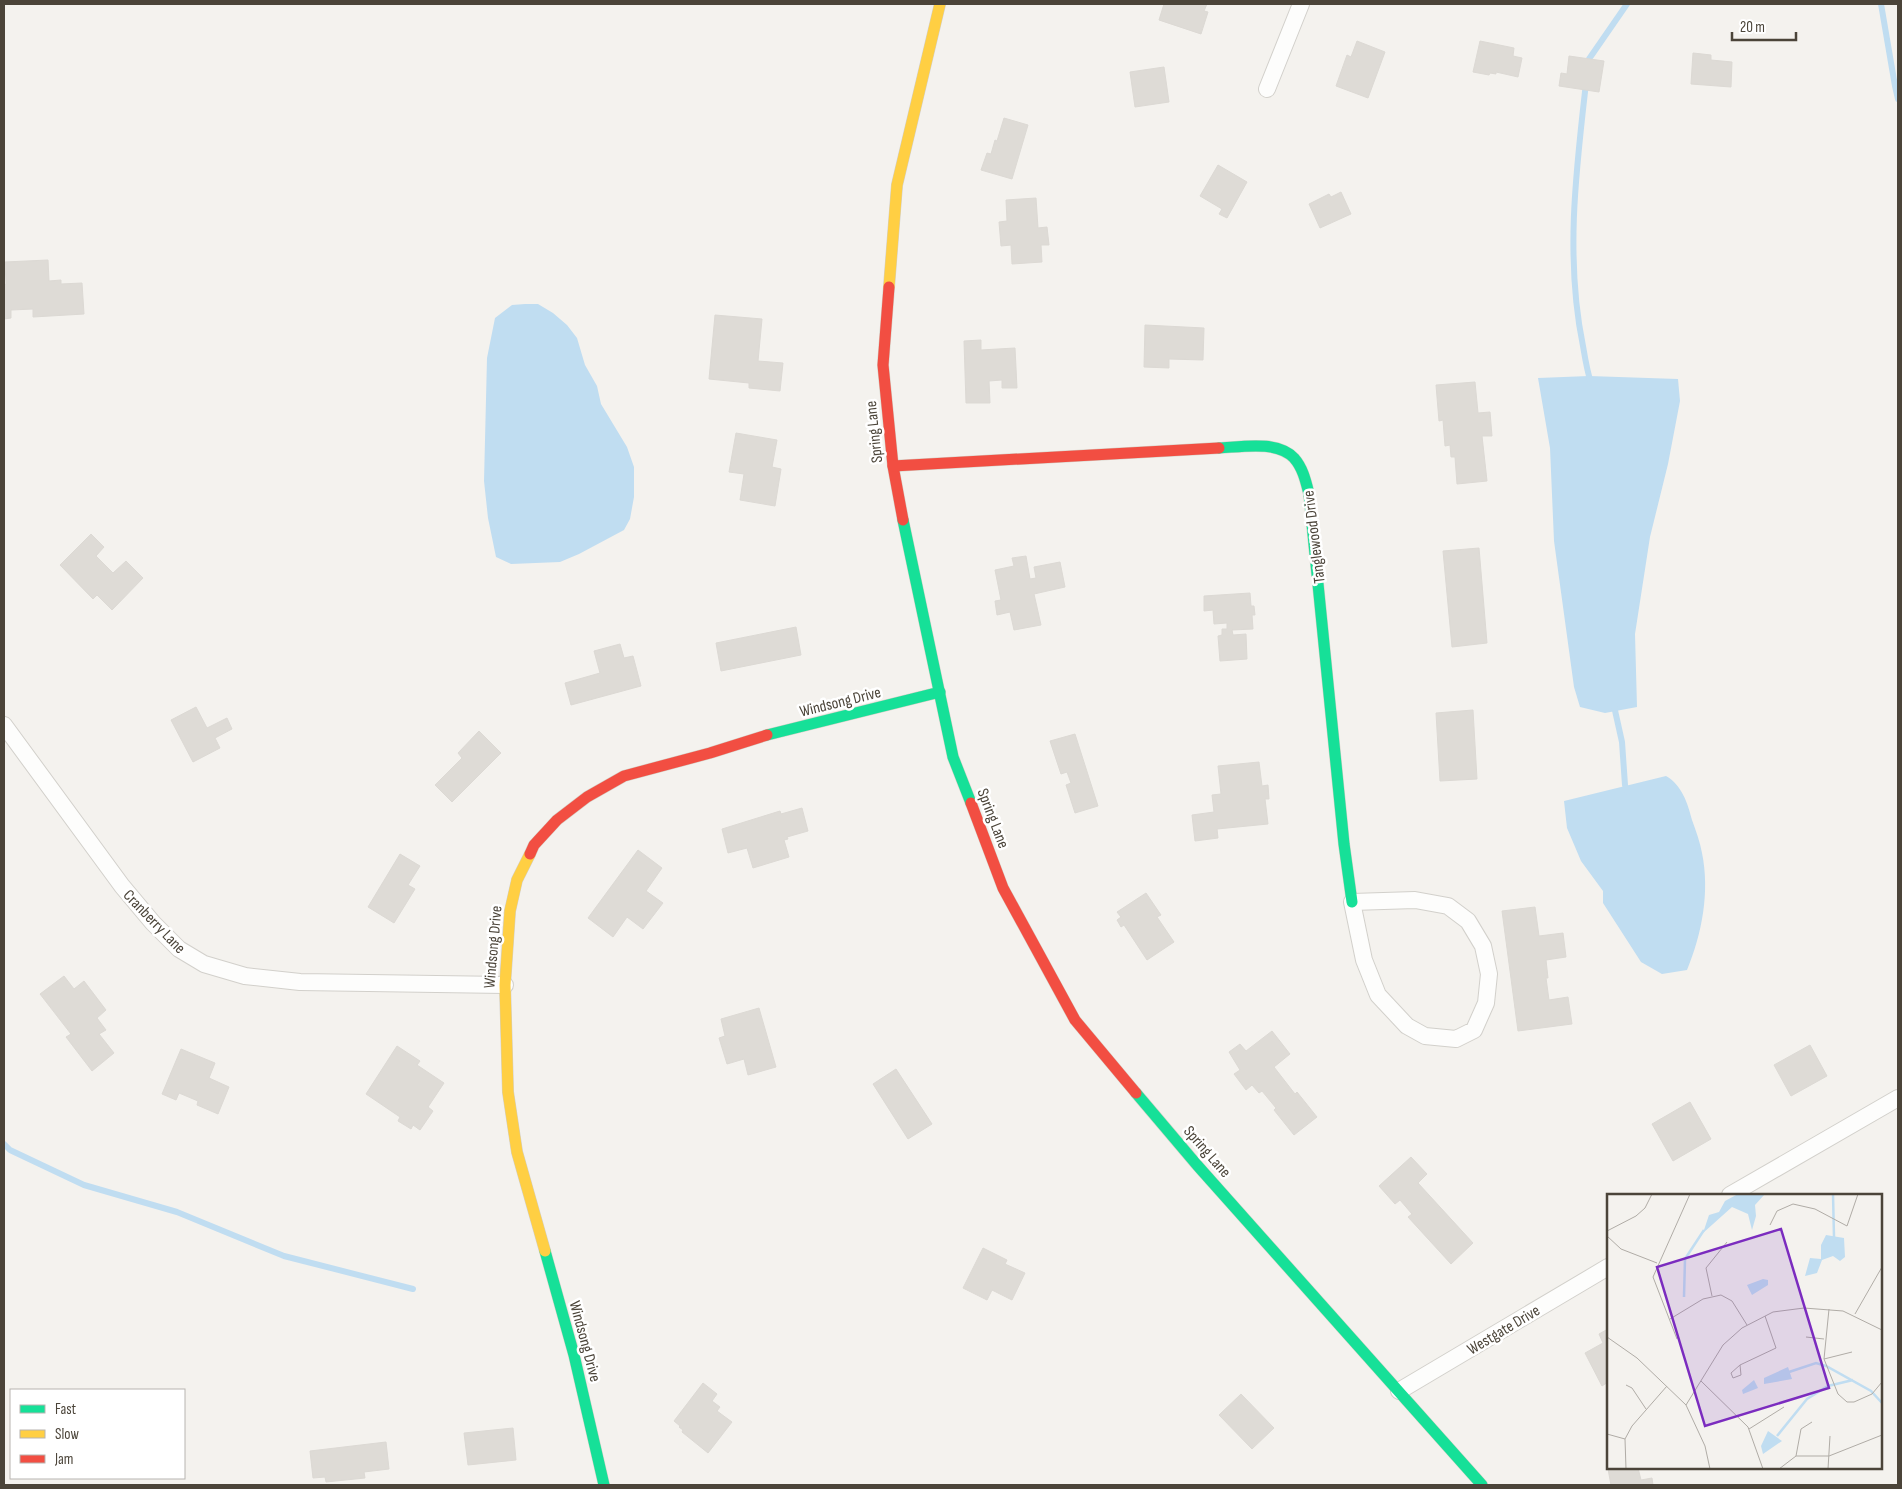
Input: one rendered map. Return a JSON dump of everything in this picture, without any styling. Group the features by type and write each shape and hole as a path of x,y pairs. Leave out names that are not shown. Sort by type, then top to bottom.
{"street":[{"name":"Spring Lane","path":"940,4 897,185 882,365 893,466 911,564 953,756 1003,888 1075,1020 1197,1165 1482,1485"},
{"path":"1267,89 1302,4"},
{"name":"Tanglewood Drive","path":"893,466 1255,446 1278,447 1292,455 1303,472 1310,494 1344,844 1352,902 1364,960 1378,996 1407,1026 1425,1036 1456,1039 1474,1030 1486,1003 1490,974 1482,946 1468,921 1448,906 1415,900 1352,902"},
{"name":"Windsong Drive","path":"604,1485 574,1355 517,1152 508,1092 504,985 510,911 517,880 534,845 557,820 587,797 624,776 755,738 940,692"},
{"name":"Cranberry Lane","path":"4,725 122,886 153,923 179,949 204,964 245,976 300,982 504,985"},
{"path":"1732,1194 1898,1098"},
{"name":"Westgate Drive","path":"1398,1391 1607,1268"}],"water":[{"path":"538,304 553,313 567,325 577,338 585,365 597,386 601,404 627,447 634,467 634,497 630,519 624,530 560,562 511,564 496,557 488,518 484,481 487,358 495,318 512,305"},
{"path":"1589,376 1678,379 1680,401 1668,464 1650,537 1635,634 1637,707 1605,713 1580,707 1574,687 1554,541 1550,448 1538,378"},
{"path":"1666,776 1676,784 1686,801 1698,836 1704,868 1705,898 1697,942 1687,970 1662,974 1641,962 1603,903 1603,891 1581,861 1567,828 1564,801"}],"building":[{"path":"1164,4 1207,4 1204,11 1208,12 1201,34 1159,20"},
{"path":"1357,41 1385,52 1368,98 1336,86 1347,55 1351,57"},
{"path":"1480,41 1514,48 1513,56 1522,58 1518,77 1496,72 1496,74 1490,73 1489,75 1473,72"},
{"path":"1693,53 1711,55 1711,60 1732,62 1731,87 1691,84"},
{"path":"1569,56 1604,61 1599,92 1559,86 1561,73 1567,74"},
{"path":"1164,67 1169,102 1135,107 1130,72"},
{"path":"1004,118 1028,125 1012,179 981,170 987,153 991,154 995,140 997,141"},
{"path":"1218,165 1247,182 1227,218 1219,214 1222,209 1200,196"},
{"path":"1341,192 1351,214 1320,228 1309,204 1329,194 1331,197"},
{"path":"1036,198 1038,228 1047,227 1049,245 1041,245 1042,262 1012,264 1011,245 1001,246 999,222 1007,221 1006,200"},
{"path":"48,260 49,281 61,280 61,284 82,283 84,314 33,317 33,309 11,310 11,318 4,319 5,262"},
{"path":"715,315 762,319 758,361 783,363 780,391 749,388 749,383 709,379"},
{"path":"1145,325 1204,328 1203,360 1169,359 1169,368 1144,367"},
{"path":"981,340 981,350 1015,348 1017,388 1002,388 1002,380 989,381 990,403 966,403 964,341"},
{"path":"1475,382 1478,413 1490,412 1492,436 1482,436 1487,481 1457,484 1455,457 1451,457 1450,445 1445,446 1443,420 1439,421 1436,385"},
{"path":"736,433 777,440 772,467 781,469 775,506 740,500 744,474 729,472"},
{"path":"91,534 104,547 96,556 113,573 126,561 143,578 112,610 97,595 93,599 60,565"},
{"path":"1479,548 1487,643 1452,647 1443,551"},
{"path":"1026,556 1030,579 1036,578 1034,567 1060,562 1065,587 1034,594 1041,625 1014,630 1010,612 997,615 995,601 1001,600 995,570 1014,566 1012,558"},
{"path":"1250,593 1251,606 1254,606 1255,615 1252,615 1253,629 1232,630 1233,635 1246,634 1247,659 1220,661 1218,636 1222,635 1222,629 1227,629 1227,623 1214,624 1213,610 1204,611 1204,596"},
{"path":"796,627 801,655 721,671 716,643"},
{"path":"620,644 624,658 633,656 641,686 571,705 565,683 600,673 594,651"},
{"path":"196,707 207,728 227,718 232,729 215,738 220,748 193,762 171,720"},
{"path":"1473,710 1477,779 1440,781 1436,713"},
{"path":"479,731 501,753 452,802 435,785 462,758 458,753"},
{"path":"1075,734 1098,806 1075,813 1066,785 1071,783 1067,772 1061,774 1050,741"},
{"path":"1259,762 1262,786 1268,785 1269,799 1265,799 1268,824 1217,829 1218,838 1195,841 1192,815 1214,812 1212,795 1221,794 1218,766"},
{"path":"802,808 808,831 787,837 788,839 784,840 789,857 753,868 747,848 728,853 722,829 780,811 781,814"},
{"path":"638,850 662,868 646,891 663,903 643,929 627,917 613,937 588,918"},
{"path":"400,854 420,866 408,885 415,889 394,923 368,907"},
{"path":"1146,893 1161,915 1157,917 1174,942 1147,960 1124,925 1121,927 1117,920 1121,917 1117,912"},
{"path":"1535,907 1539,936 1563,933 1566,957 1546,960 1548,978 1546,978 1549,1000 1568,997 1572,1024 1518,1031 1502,911"},
{"path":"64,976 74,989 84,981 106,1010 97,1018 106,1030 99,1034 114,1053 92,1071 66,1037 71,1034 40,994"},
{"path":"759,1008 776,1067 748,1075 744,1059 727,1064 719,1038 725,1036 721,1019"},
{"path":"1272,1031 1290,1054 1274,1067 1295,1094 1297,1092 1317,1117 1294,1135 1262,1091 1259,1093 1252,1085 1246,1090 1234,1074 1240,1070 1229,1052 1240,1044 1246,1051"},
{"path":"1810,1045 1827,1076 1791,1096 1774,1065"},
{"path":"397,1046 420,1061 417,1065 444,1083 428,1107 433,1111 420,1130 413,1125 411,1129 398,1121 400,1117 366,1094"},
{"path":"181,1049 215,1063 209,1078 229,1087 218,1114 197,1105 198,1101 179,1093 176,1100 162,1094"},
{"path":"896,1069 932,1124 908,1139 873,1084"},
{"path":"1690,1102 1711,1139 1673,1161 1652,1124"},
{"path":"1411,1157 1427,1174 1418,1183 1473,1243 1451,1264 1408,1217 1412,1214 1400,1200 1395,1204 1379,1186"},
{"path":"983,1248 1007,1260 1005,1264 1025,1273 1012,1300 992,1290 987,1300 963,1288"},
{"path":"1607,1330 1607,1383 1602,1386 1585,1353 1603,1343 1599,1334"},
{"path":"703,1383 717,1394 712,1401 720,1407 717,1411 732,1422 708,1453 682,1432 683,1430 674,1421"},
{"path":"1241,1394 1274,1428 1252,1449 1219,1415"},
{"path":"513,1428 516,1460 468,1465 464,1433"},
{"path":"386,1442 389,1469 364,1472 365,1478 326,1482 325,1477 313,1478 310,1451"},
{"path":"1608,1469 1638,1469 1641,1480 1652,1478 1653,1485 1611,1485"}],"waterway":[{"path":"1588,66 1589,59 1627,4"},
{"path":"1881,4 1898,99"},
{"path":"1586,83 1576,182 1573,247 1578,313 1591,383"},
{"path":"1614,706 1622,742 1627,792"},
{"path":"4,1144 10,1150 84,1185 177,1212 284,1256 413,1289"}],"traffic: fast":[{"path":"1219,448 1258,446 1287,452 1300,466 1305,480 1309,494 1344,844 1352,902"},
{"path":"903,520 953,757 971,803"},
{"path":"767,735 940,692"},
{"path":"1136,1093 1197,1165 1482,1485"},
{"path":"545,1251 574,1355 604,1485"}],"traffic: slow":[{"path":"889,287 897,185 940,4"},
{"path":"530,854 517,880 510,911 505,985 508,1092 517,1152 545,1251"}],"traffic: jam":[{"path":"889,287 883,365 893,466 903,520"},
{"path":"893,466 1219,448"},
{"path":"530,854 534,845 557,820 587,797 624,776 710,753 767,735"},
{"path":"971,803 1003,888 1075,1020 1136,1093"}]}
